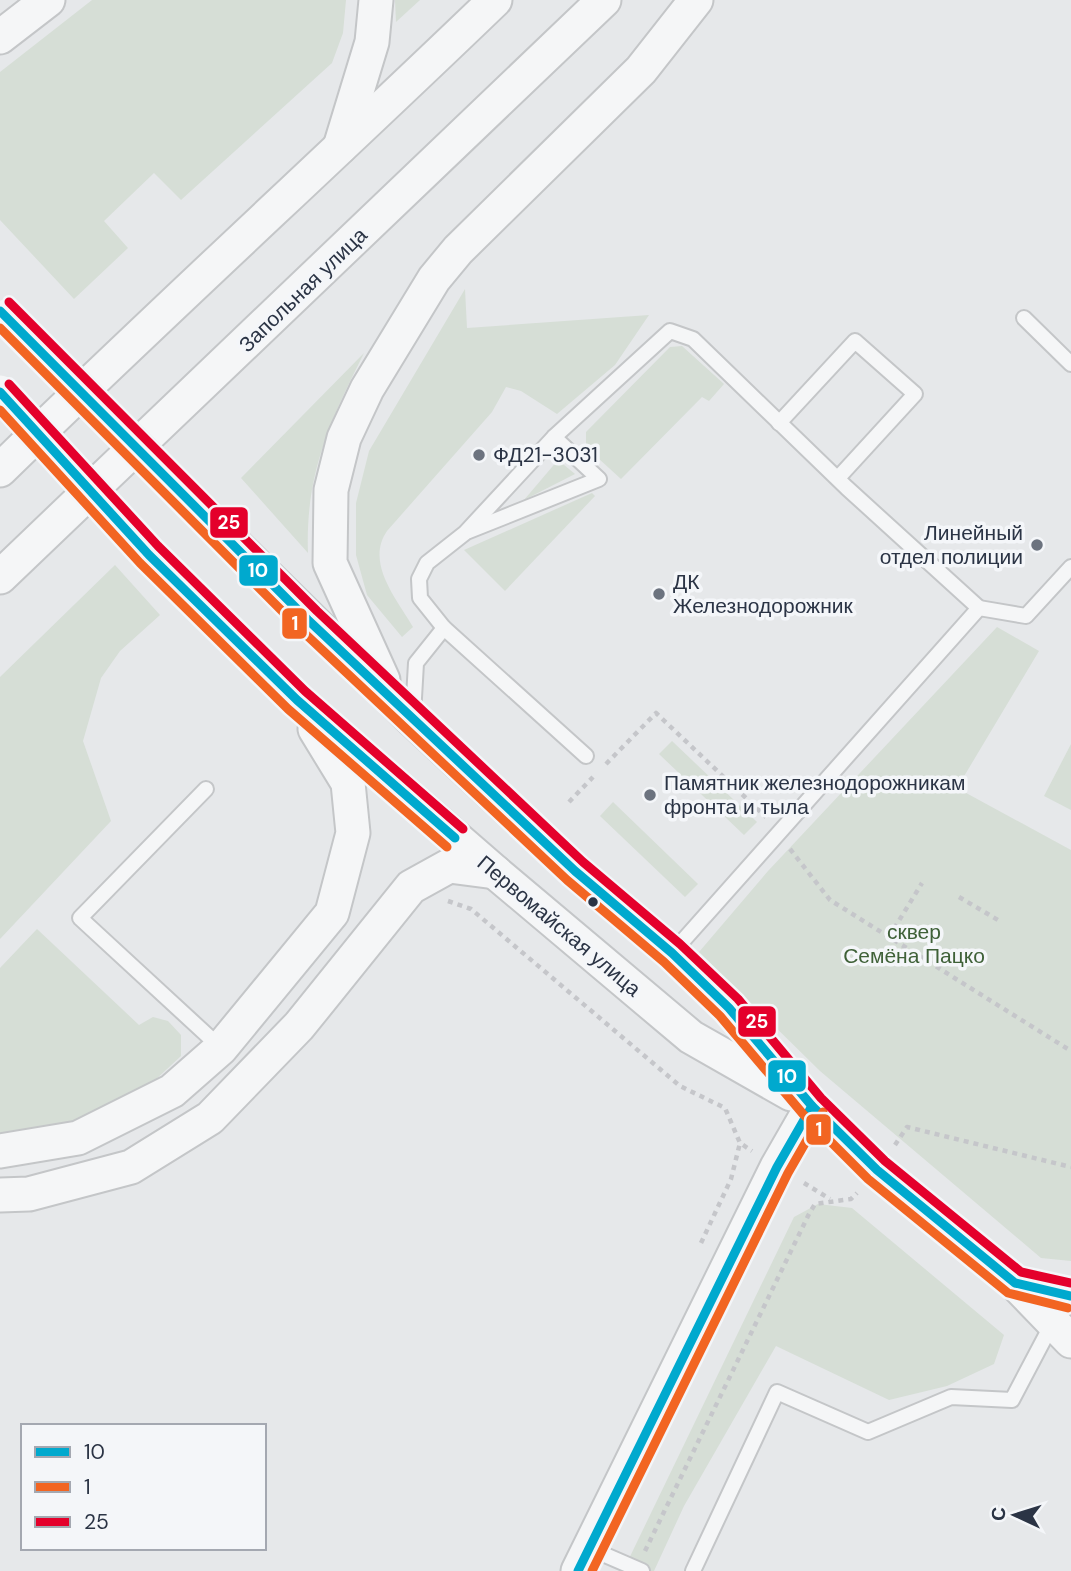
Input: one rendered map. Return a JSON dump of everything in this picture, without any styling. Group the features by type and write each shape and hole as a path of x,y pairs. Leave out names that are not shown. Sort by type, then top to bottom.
{"street":[{"path":"0,37 48,0"},
{"path":"340,149 372,42 376,0"},
{"path":"0,470 170,304 340,149 495,0"},
{"name":"Запольная улица","path":"0,577 604,0"},
{"path":"402,709 330,563 331,490 344,438 367,389 442,269 458,250 641,70 695,0"},
{"name":"Первомайская улица","path":"3,314 308,620 575,871 672,953 729,1008 812,1106 877,1170 1015,1283 1071,1296"},
{"name":"Первомайская улица","path":"0,392 149,555 297,700 691,1037 812,1106"},
{"path":"0,1151 78,1138 172,1091 221,1048 332,913 353,833 348,783 297,700"},
{"path":"0,1195 29,1194 131,1167 210,1118 299,1026 411,887 449,866 495,872"},
{"path":"583,1560 777,1167 812,1106"},
{"path":"1015,1283 1062,1333"}],"lane":[{"path":"1024,318 1071,364"},
{"path":"586,756 444,628 420,598 419,579 427,563 465,533 554,437 670,331 693,339 779,423 979,608 1026,616 1071,567"},
{"path":"779,423 855,341 915,394 838,478"},
{"path":"465,533 599,479 554,437"},
{"path":"672,953 979,608"},
{"path":"402,709 416,663 444,628"},
{"path":"206,789 80,918 221,1048"},
{"path":"692,1571 777,1392 868,1432 951,1397 1012,1400 1062,1333"},
{"path":"583,1560 639,1570"}],"path":[{"path":"569,802 656,713 765,816 830,900 1071,1051"},
{"path":"888,937 922,883"},
{"path":"959,897 998,920"},
{"path":"639,1570 815,1204 851,1199 877,1170 906,1127 1071,1167"}],"green space":[{"path":"92,0 346,0 343,33 332,63 181,200 154,173 104,221 128,248 74,299 0,220 0,72"},
{"path":"395,0 420,0 396,22"},
{"path":"465,289 467,328 649,315 615,365 557,414 521,391 506,387 492,412 387,531 381,543 381,568 392,593 413,627 402,637 367,595 356,555 356,503 369,451"},
{"path":"682,346 724,384 709,401 702,397 621,479 586,447 586,432 670,347"},
{"path":"364,353 340,402 315,473 308,525 308,553 241,478"},
{"path":"558,460 575,474 524,500"},
{"path":"592,493 595,496 505,591 464,550"},
{"path":"115,565 160,615 120,651 101,678 83,741 111,821 0,939 0,677"},
{"name":"сквер Семёна Пацко","path":"997,627 1039,651 957,788 1071,850 1071,1261 1041,1258 820,1071 699,952 768,871"},
{"path":"672,741 757,822 744,835 659,754"},
{"path":"1071,744 1071,810 1044,796"},
{"path":"613,802 698,884 685,897 600,816"},
{"path":"37,929 139,1025 153,1017 168,1021 181,1035 181,1056 139,1095 70,1122 0,1133 0,968"},
{"path":"818,1204 852,1208 1004,1335 994,1364 947,1386 889,1400 776,1346 684,1506 654,1571 623,1571 794,1217"}],"transit line":[{"name":"25","path":"9,302 317,611 583,862 680,944 738,999 821,1098 885,1161 1021,1272 1071,1283"},
{"name":"10","path":"0,311 308,620 575,871 672,953 729,1008 812,1106 877,1170 1015,1283 1071,1296"},
{"name":"1","path":"0,328 300,629 567,880 664,962 720,1016 803,1114 868,1179 1008,1293 1068,1308"},
{"name":"25","path":"9,384 158,546 305,691 463,829"},
{"name":"10","path":"0,392 149,555 297,700 455,838"},
{"name":"1","path":"0,410 140,563 288,709 447,847"},
{"name":"10","path":"578,1571 777,1167 812,1106"},
{"name":"1","path":"592,1571 788,1173 823,1112"}],"place":[{"name":"ФД21-3031","path":"479,455"},
{"name":"Линейный отдел полиции","path":"1037,545"},
{"name":"ДК Железнодорожник","path":"659,594"},
{"name":"Памятник железнодорожникам фронта и тыла","path":"650,795"}]}
